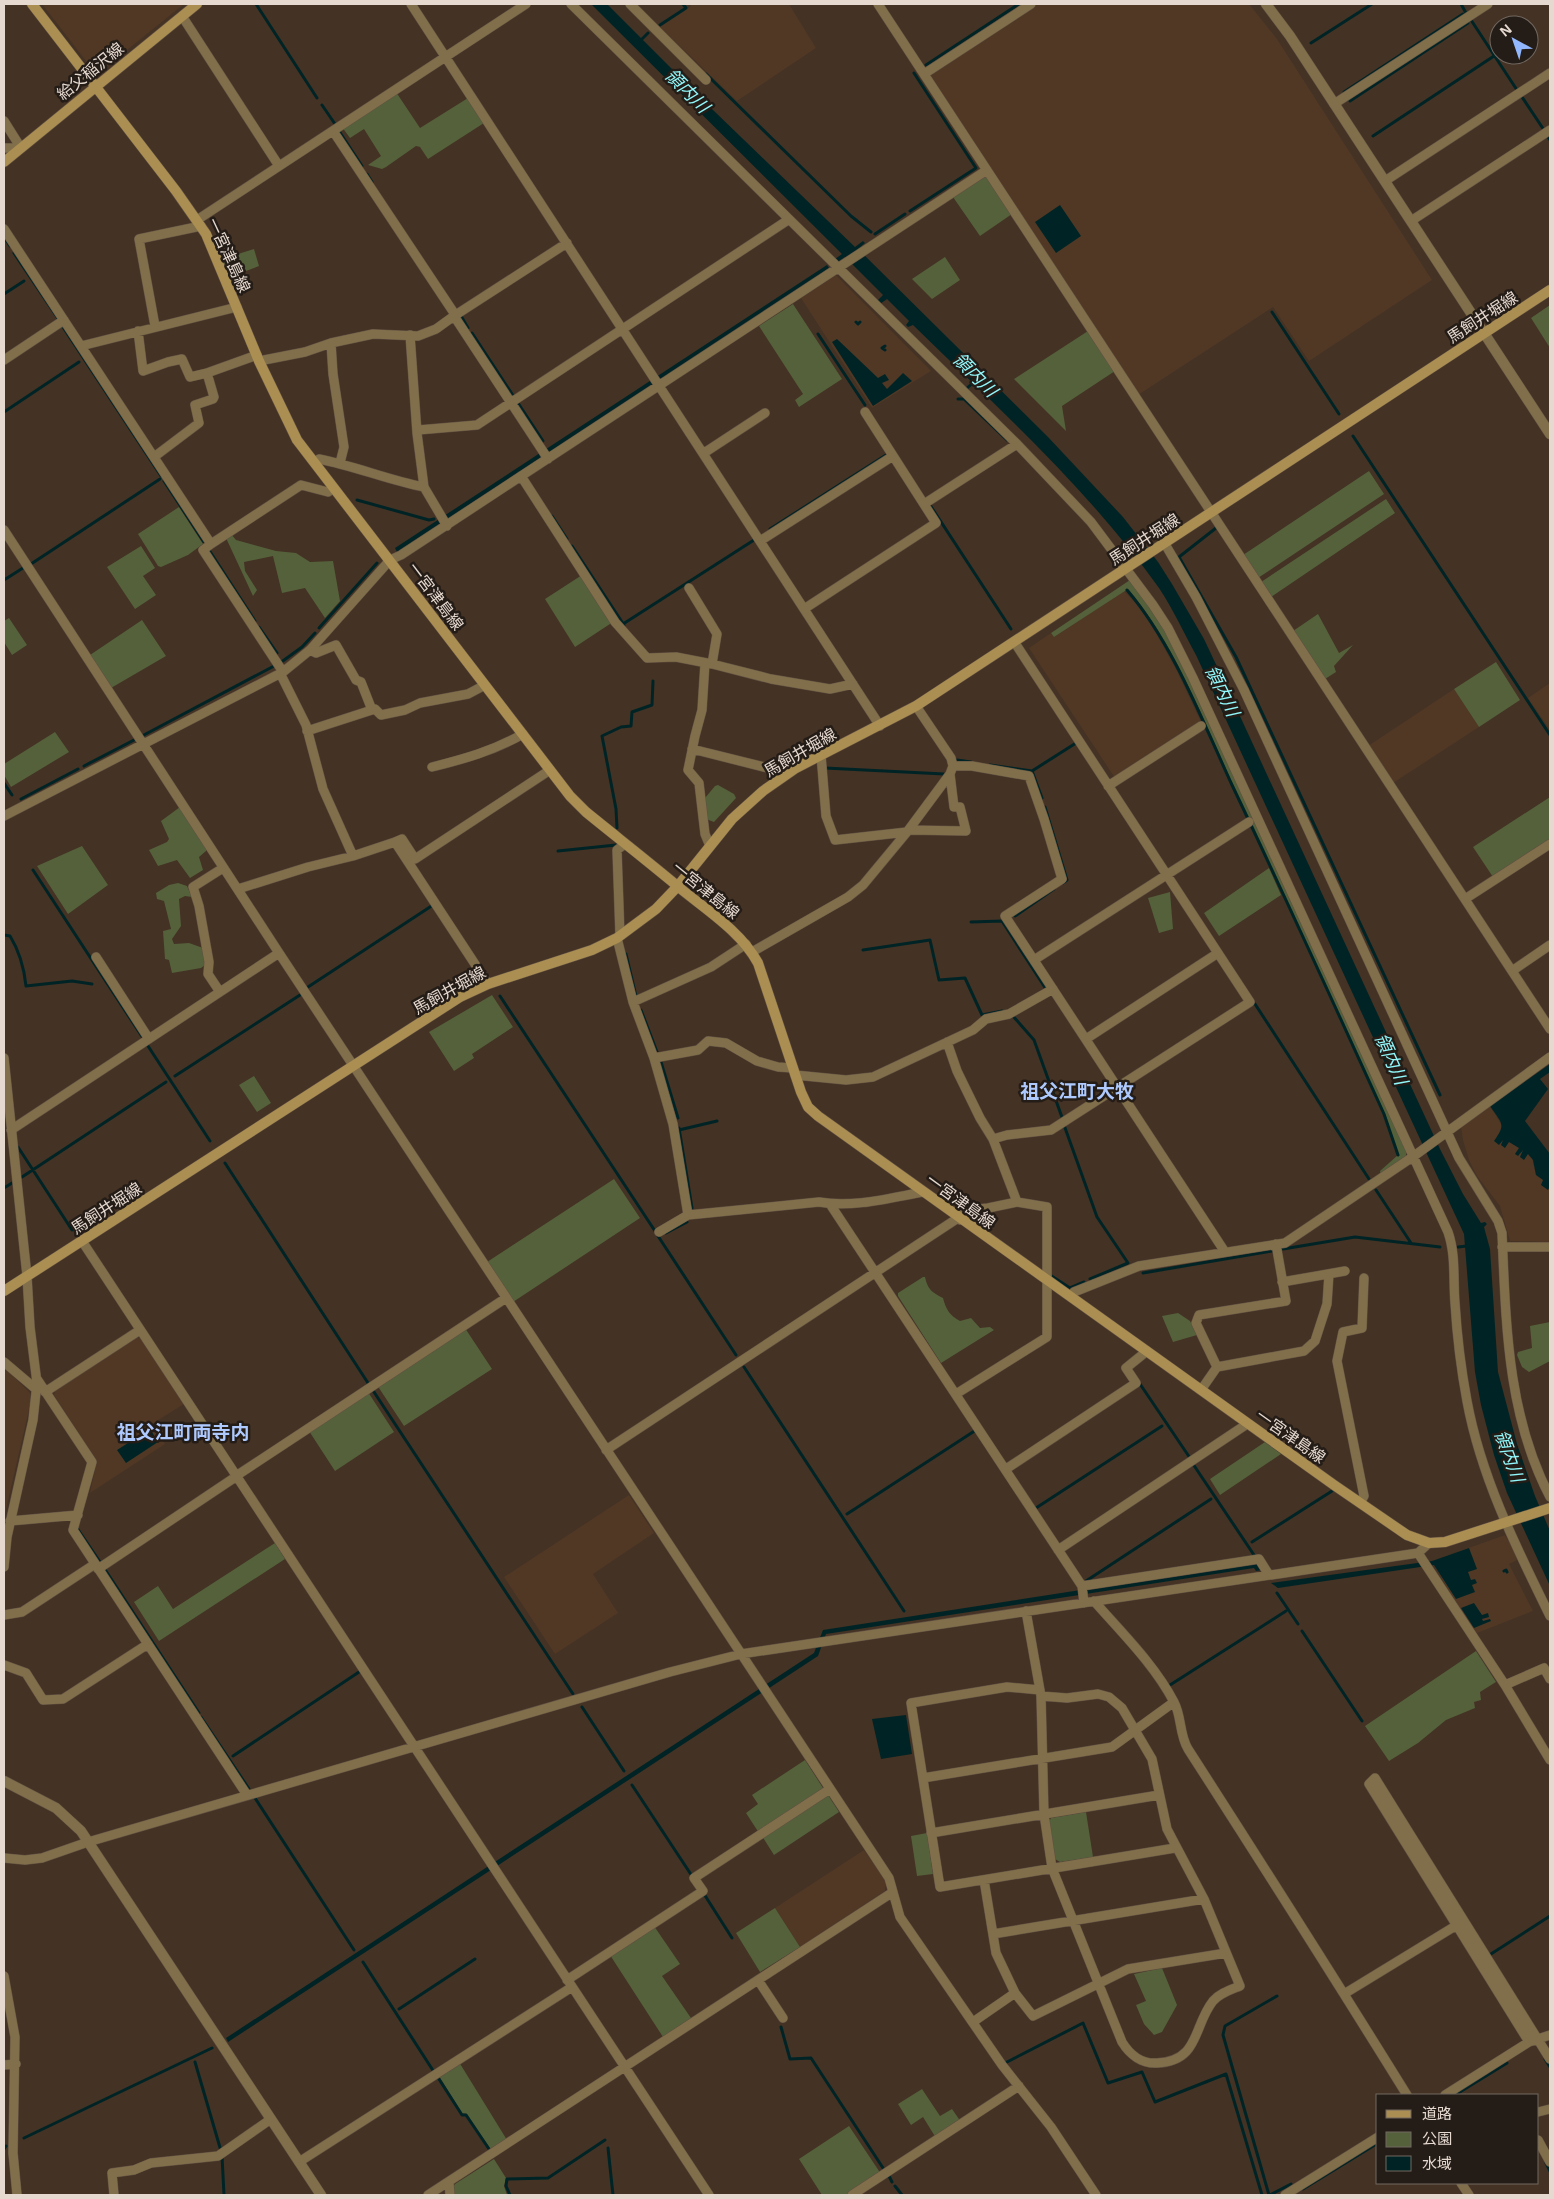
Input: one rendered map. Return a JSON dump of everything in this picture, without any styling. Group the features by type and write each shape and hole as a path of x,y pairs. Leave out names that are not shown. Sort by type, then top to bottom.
{"main road":[{"name":"一宮津島線","path":"32,4 199,223 289,426 314,462 570,796 749,948 758,963 794,1071 808,1106 818,1116 959,1219 1407,1535 1429,1543 1446,1542 1550,1508"},
{"name":"給父稲沢線","path":"4,162 197,4"},
{"name":"馬飼井堀線","path":"4,1291 460,997 488,984 592,950 619,937 656,909 678,886 732,819 763,791 780,779 796,768 916,706 1550,290"}],"street":[{"path":"413,4 880,726"},
{"path":"155,326 139,239 199,223 279,166 526,4"},
{"path":"571,4 1017,444 1090,522 1127,569 1168,628 1193,678 1453,1246 1455,1302 1467,1402 1479,1449 1506,1523 1550,1616"},
{"path":"630,4 706,80"},
{"path":"878,4 1550,1029"},
{"path":"924,74 1031,4"},
{"path":"1266,4 1290,36 1550,434"},
{"path":"1468,4 1474,13"},
{"path":"1334,104 1488,4"},
{"path":"182,16 279,166"},
{"path":"1385,181 1550,73"},
{"path":"4,121 21,148"},
{"path":"1411,221 1550,130"},
{"path":"333,131 545,455"},
{"path":"4,148 21,148"},
{"path":"4,816 281,672 310,650 390,560 401,556 444,522 521,476 545,455 657,381 838,268 987,170"},
{"path":"418,430 477,425 788,220"},
{"path":"4,229 211,544"},
{"path":"138,331 143,371 182,359 190,377 258,358 305,352 331,343 373,334 418,336 427,333 455,316 567,243"},
{"path":"81,346 237,307"},
{"path":"4,360 64,320"},
{"path":"410,335 424,487 444,522"},
{"path":"331,343 333,374 344,447 340,463"},
{"path":"154,457 199,423 195,405 214,397 207,372"},
{"path":"804,609 936,523 865,412"},
{"path":"704,453 765,414"},
{"path":"924,504 1017,444"},
{"path":"760,541 893,456"},
{"path":"314,462 319,458 340,463 388,480 424,487"},
{"path":"521,476 615,622 647,658 676,658 709,663 771,679 830,689 853,684"},
{"path":"334,488 328,492 301,485 203,550 281,672 306,725 323,789 353,856"},
{"path":"4,530 279,953 889,1878 900,1917 1019,2086 1051,2127 1096,2195"},
{"path":"1165,544 1196,597 1244,690 1459,1158 1498,1222 1502,1233 1507,1338 1515,1400 1521,1422 1550,1496"},
{"path":"688,588 717,634 709,663 702,710 688,770 699,783 705,834 710,846"},
{"path":"993,1139 1007,1135 1051,1130 1118,1089 1250,1002 1014,643"},
{"path":"310,650 316,653 336,646 356,680 361,682 372,710"},
{"path":"307,731 376,709 381,714 405,710 420,703 468,694 485,685"},
{"path":"821,755 826,816 835,840 908,831 966,831 960,807 954,807 952,758 916,706"},
{"path":"1108,786 1201,726"},
{"path":"432,767 473,757 500,747 523,734"},
{"path":"692,749 772,769 780,779"},
{"path":"633,1002 711,967 848,897 863,885 908,831 951,770 972,766 1029,776 1062,879 1006,916 1225,1252"},
{"path":"238,889 308,867 353,856 402,839 415,858 550,770"},
{"path":"1034,960 1249,822"},
{"path":"395,842 488,984"},
{"path":"625,844 617,850 619,937 633,1002 654,1058 673,1124 688,1216"},
{"path":"1465,899 1550,844"},
{"path":"220,992 208,974 209,962 199,906 193,887 224,868"},
{"path":"1512,971 1550,945"},
{"path":"11,1130 279,953"},
{"path":"1086,1039 1218,953"},
{"path":"96,957 149,1039"},
{"path":"654,1058 698,1050 708,1041 726,1043 757,1061 794,1071 846,1080 873,1077 973,1030 986,1019 1009,1014 1053,989"},
{"path":"947,1042 957,1071 980,1118 993,1139 1017,1202"},
{"path":"1072,1297 1074,1292 1139,1266 1285,1243 1413,1156 1550,1057"},
{"path":"4,1058 27,1276 30,1327 37,1379 41,1391 10,1521 4,1566"},
{"path":"659,1232 688,1216 819,1202 830,1204 857,1203 923,1192"},
{"path":"606,1450 959,1219 966,1210 1017,1202 1047,1207 1047,1336 956,1394"},
{"path":"830,1204 1006,1469 1085,1595 1150,1665 1174,1702 1179,1714 1182,1740 1266,1868 1406,2094"},
{"path":"82,1241 709,2195"},
{"path":"1217,1367 1196,1323 1199,1315 1286,1301 1276,1244"},
{"path":"1502,1247 1550,1247"},
{"path":"1282,1282 1345,1271"},
{"path":"1201,1390 1217,1367 1304,1351 1315,1341 1327,1304 1329,1274"},
{"path":"1360,1503 1364,1496 1337,1361 1343,1332 1362,1328 1364,1278"},
{"path":"4,1615 22,1612 97,1567 506,1298"},
{"path":"41,1391 140,1330"},
{"path":"1006,1469 1136,1384 1126,1368 1147,1351"},
{"path":"4,1362 41,1391 92,1462 73,1530 247,1795"},
{"path":"1058,1550 1248,1424"},
{"path":"10,1521 78,1516"},
{"path":"1422,1560 1429,1543"},
{"path":"4,1858 25,1860 42,1858 88,1842 247,1795 670,1672 740,1654 1026,1612 1085,1595 1259,1559 1269,1575"},
{"path":"1085,1595 1422,1560"},
{"path":"1422,1560 1505,1685 1550,1760"},
{"path":"1026,1612 1040,1693 1044,1814 1052,1868 1122,2042 1140,2060 1154,2063 1177,2059 1190,2048 1217,1997 1226,1991 1240,1986 1204,1899 1175,1848 1167,1829 1158,1795 1152,1759 1122,1708 1109,1697 1098,1694 1068,1698 1040,1693 1007,1687 911,1702 940,1887 1052,1868 1175,1848"},
{"path":"4,1666 26,1673 43,1700 63,1699 148,1644"},
{"path":"1505,1685 1544,1668 1550,1678"},
{"path":"923,1778 1112,1748 1174,1702"},
{"path":"1534,2041 1375,1778 1370,1784 1457,1925 1534,2041 1550,2059"},
{"path":"4,1781 56,1808 71,1821 88,1842 321,2195"},
{"path":"299,2162 570,1984 703,1891 694,1878 830,1789"},
{"path":"932,1833 1158,1795"},
{"path":"984,1880 996,1953 1015,1993 1033,2016 1128,1969 1226,1953"},
{"path":"428,2195 893,1892"},
{"path":"993,1934 1204,1899"},
{"path":"1344,1994 1457,1925"},
{"path":"758,1980 783,2018"},
{"path":"4,1982 15,2038 13,2152 17,2195"},
{"path":"973,2022 1015,1993"},
{"path":"1446,2094 1534,2041 1550,2036"},
{"path":"4,2065 16,2064"},
{"path":"852,2195 1019,2086"},
{"path":"114,2195 112,2173 134,2170 151,2163 218,2156 271,2119"},
{"path":"1292,2192 1376,2138"},
{"path":"1539,2142 1550,2162"},
{"path":"449,2182 450,2195"},
{"path":"1462,2184 1469,2195"},
{"path":"1292,2192 1303,2195"}],"shaded area":[{"path":"42,4 184,4 101,71 93,70"},
{"path":"690,4 789,4 816,48 737,101 660,27 691,6"},
{"path":"1038,4 1249,4 1277,39 1432,280 1309,361 1273,307 1138,395 930,76"},
{"path":"836,275 931,371 872,408 801,298"},
{"path":"1124,591 1145,613 1177,671 1201,722 1115,778 1029,648 1051,633 1054,637"},
{"path":"1550,683 1550,730 1528,698"},
{"path":"1454,689 1479,727 1393,783 1368,746"},
{"path":"1490,1106 1502,1126 1502,1130 1494,1141 1502,1140 1519,1148 1515,1154 1524,1151 1520,1157 1527,1154 1532,1158 1536,1175 1544,1180 1548,1189 1550,1186 1549,1242 1510,1241 1500,1206 1477,1176 1469,1160 1461,1126"},
{"path":"135,1337 140,1338 184,1404 152,1424 165,1444 90,1493 97,1461 54,1395 56,1388"},
{"path":"4,1367 30,1393 31,1401 4,1518"},
{"path":"629,1495 654,1533 593,1574 618,1613 555,1654 504,1577"},
{"path":"1505,1535 1513,1548 1517,1560 1509,1564 1533,1611 1477,1633 1454,1600 1432,1561"},
{"path":"864,1850 886,1881 885,1891 800,1947 775,1908"}],"green space":[{"path":"396,92 420,128 468,98 484,123 428,159 420,147 416,146 382,169 368,165 381,156 364,129 350,138 342,127"},
{"path":"981,178 987,178 1012,214 980,236 953,197"},
{"path":"254,249 259,266 230,277 222,259"},
{"path":"945,257 960,280 932,299 912,279"},
{"path":"793,304 842,379 799,407 795,400 803,394 759,326"},
{"path":"1550,305 1550,348 1531,318"},
{"path":"1088,331 1115,371 1062,406 1066,431 1014,379"},
{"path":"1369,471 1384,494 1258,578 1243,555"},
{"path":"1386,499 1395,513 1271,597 1261,582"},
{"path":"179,507 203,544 188,555 161,567 158,566 138,534"},
{"path":"231,534 236,540 276,551 296,553 310,562 333,561 340,601 325,618 305,588 282,593 273,556 244,562 245,571 257,590 253,596 226,538"},
{"path":"141,546 155,568 143,576 156,595 135,609 107,567"},
{"path":"582,575 613,622 575,647 545,599"},
{"path":"1130,580 1155,615 1189,678 1406,1150 1406,1156 1381,1175 1380,1171 1398,1155 1385,1114 1201,712 1161,635 1128,589 1054,637 1051,633"},
{"path":"1318,614 1339,653 1353,645 1334,666 1336,672 1325,679 1293,631"},
{"path":"9,618 27,645 12,655 4,642 4,621"},
{"path":"142,620 166,656 111,688 90,655"},
{"path":"1496,662 1520,700 1479,727 1454,689"},
{"path":"55,732 69,752 11,787 4,775 4,764"},
{"path":"718,785 734,794 736,798 714,822 706,819 705,798"},
{"path":"1550,797 1550,840 1493,877 1473,847"},
{"path":"180,807 206,848 206,851 199,857 203,870 190,878 177,860 158,866 149,850 167,842 169,839 161,821"},
{"path":"82,846 108,885 68,914 37,866"},
{"path":"1269,868 1281,895 1219,936 1204,913"},
{"path":"178,883 187,886 192,897 185,896 179,899 181,926 172,939 174,944 189,943 203,948 205,965 201,968 172,973 169,960 165,959 163,931 171,929 164,901 157,899 156,893 169,885"},
{"path":"1170,892 1173,929 1159,933 1148,898"},
{"path":"492,995 513,1027 472,1054 474,1058 454,1071 429,1032"},
{"path":"254,1076 271,1103 257,1112 239,1085"},
{"path":"614,1179 640,1218 513,1302 487,1262"},
{"path":"925,1277 931,1290 943,1298 947,1309 953,1316 960,1321 971,1318 980,1328 990,1327 994,1330 941,1363 898,1296 898,1293"},
{"path":"1178,1313 1190,1321 1197,1335 1173,1342 1162,1316"},
{"path":"1550,1322 1550,1361 1529,1372 1522,1367 1517,1355 1518,1352 1532,1348 1530,1326"},
{"path":"465,1328 492,1369 404,1426 377,1385"},
{"path":"368,1392 394,1432 335,1471 309,1431"},
{"path":"1265,1442 1281,1454 1220,1495 1210,1479"},
{"path":"275,1543 285,1559 159,1641 134,1602 158,1586 173,1609"},
{"path":"1476,1651 1496,1682 1480,1692 1481,1700 1474,1702 1475,1708 1446,1720 1418,1743 1389,1761 1365,1726"},
{"path":"805,1760 823,1788 823,1791 759,1833 746,1813 758,1804 752,1795"},
{"path":"828,1795 839,1812 774,1855 762,1836"},
{"path":"1086,1812 1093,1857 1060,1862 1055,1859 1049,1822 1051,1818"},
{"path":"927,1833 933,1874 917,1876 911,1836"},
{"path":"775,1908 800,1947 760,1972 736,1933"},
{"path":"654,1926 680,1964 662,1976 691,2018 663,2037 610,1955"},
{"path":"1162,1968 1177,2005 1162,2032 1154,2035 1144,2024 1136,2005 1146,2001 1134,1974"},
{"path":"459,2062 507,2140 491,2150 467,2114 462,2113 439,2076"},
{"path":"922,2089 940,2116 952,2109 961,2122 936,2138 923,2117 911,2125 898,2104"},
{"path":"849,2126 881,2174 848,2195 822,2195 799,2159"},
{"path":"494,2159 506,2178 504,2186 507,2195 453,2195 455,2184"}],"water":[{"name":"領内川","path":"591,4 607,4 713,110 855,247 863,241 865,243 858,249 1048,437 1123,517 1158,562 1172,584 1204,639 1440,1149 1463,1194 1481,1223 1485,1222 1487,1224 1484,1227 1490,1249 1498,1372 1517,1444 1535,1496 1550,1531 1550,1586 1507,1493 1494,1455 1481,1405 1475,1372 1464,1234 1196,655 1164,596 1132,552 1103,517 1042,451 913,325 908,327 906,325 909,321 887,299 880,304 877,301 883,295 845,257 836,263 835,259 842,254"},
{"path":"1060,205 1081,236 1056,253 1035,222"},
{"path":"827,265 829,268 796,291 397,552 395,548"},
{"path":"837,339 878,378 885,374 889,380 882,383 887,389 903,373 912,381 873,406 832,342"},
{"path":"1550,1064 1550,1072 1540,1079 1548,1089 1525,1121 1550,1154 1550,1186 1548,1190 1541,1185 1543,1180 1536,1175 1533,1160 1528,1154 1524,1160 1520,1157 1523,1150 1518,1156 1515,1154 1519,1148 1509,1142 1505,1148 1501,1145 1503,1140 1499,1145 1494,1141 1500,1130 1501,1123 1490,1106"},
{"path":"150,1429 158,1442 126,1463 117,1450"},
{"path":"1469,1548 1477,1569 1468,1572 1471,1580 1475,1579 1477,1583 1472,1585 1475,1592 1456,1599 1434,1565 1278,1588 1271,1583 1432,1561"},
{"path":"1255,1563 1263,1570 1256,1571 1254,1568 826,1634 818,1656 228,2042 226,2038 814,1653 823,1630"},
{"path":"1474,1603 1482,1615 1488,1613 1489,1617 1482,1619 1483,1621 1490,1619 1491,1621 1474,1628 1461,1608"},
{"path":"906,1715 912,1754 881,1759 872,1719"}],"waterway":[{"path":"256,4 317,98"},
{"path":"660,25 686,8 683,4"},
{"path":"926,65 1019,4"},
{"path":"1311,43 1372,4"},
{"path":"1461,4 1466,13"},
{"path":"1344,92 1463,14"},
{"path":"1471,20 1517,90"},
{"path":"1350,101 1468,23"},
{"path":"640,41 648,33"},
{"path":"1373,136 1489,59"},
{"path":"910,211 976,168 914,73"},
{"path":"706,74 851,216 871,232"},
{"path":"1522,97 1544,130"},
{"path":"322,105 335,124"},
{"path":"339,131 362,166"},
{"path":"367,174 372,182"},
{"path":"875,234 905,214"},
{"path":"4,237 10,246"},
{"path":"14,253 59,320"},
{"path":"4,294 24,281"},
{"path":"1272,312 1339,414"},
{"path":"461,316 468,328"},
{"path":"856,322 858,324 860,322"},
{"path":"63,327 161,476"},
{"path":"472,333 514,397"},
{"path":"818,334 865,405"},
{"path":"885,346 882,348 885,350"},
{"path":"4,412 79,362"},
{"name":"領内川","path":"966,389 975,381"},
{"path":"958,399 964,399 1007,440"},
{"path":"518,403 543,441"},
{"path":"1353,436 1550,735"},
{"path":"770,529 886,455"},
{"path":"31,564 160,479"},
{"path":"164,481 204,542"},
{"path":"357,500 429,520 434,519"},
{"path":"930,505 1011,629"},
{"path":"552,516 567,539"},
{"path":"1216,528 1179,557 1236,657 1440,1095"},
{"path":"623,624 754,540"},
{"path":"572,546 624,625"},
{"path":"209,550 255,621"},
{"path":"319,628 377,563"},
{"path":"4,580 23,568"},
{"path":"1127,590 1159,634 1186,683 1384,1114 1398,1155"},
{"path":"259,627 277,653"},
{"path":"280,663 302,647 315,633"},
{"path":"142,736 274,666"},
{"path":"617,828 616,809 602,736 621,727 631,726 632,712 652,705 653,681"},
{"path":"84,766 134,740"},
{"path":"1032,771 1076,743"},
{"path":"957,760 971,762"},
{"path":"990,765 1032,771 1042,798"},
{"path":"825,768 944,774"},
{"path":"21,799 78,769"},
{"path":"4,783 12,795"},
{"path":"1045,807 1067,880 1063,883"},
{"path":"558,851 616,845"},
{"path":"33,870 143,1038"},
{"path":"1015,916 1054,889"},
{"path":"308,987 433,905"},
{"path":"971,922 1002,921 1046,989 1044,990"},
{"path":"4,935 10,936 19,954 26,986 72,981 92,984"},
{"path":"863,950 930,940 939,980 965,978 982,1015 1002,1011"},
{"path":"626,954 636,996"},
{"path":"175,1076 300,995"},
{"path":"500,996 655,1231"},
{"path":"1255,1004 1369,1179"},
{"path":"641,1010 657,1052"},
{"path":"1012,1015 1034,1040 1063,1120"},
{"path":"148,1046 210,1141"},
{"path":"661,1062 678,1118"},
{"path":"22,1177 166,1082"},
{"path":"679,1130 717,1121"},
{"path":"1064,1125 1097,1217 1128,1263 1090,1279"},
{"path":"679,1128 692,1208"},
{"path":"18,1147 72,1230"},
{"path":"225,1163 368,1383"},
{"path":"4,1188 12,1183"},
{"path":"1376,1190 1411,1243"},
{"path":"666,1233 687,1222"},
{"path":"658,1236 736,1355"},
{"path":"1283,1249 1355,1237 1440,1247"},
{"path":"1458,1247 1467,1246"},
{"path":"1143,1273 1272,1251"},
{"path":"1050,1275 1070,1288 1084,1282"},
{"path":"744,1367 904,1611"},
{"path":"1138,1381 1190,1458"},
{"path":"372,1389 573,1694"},
{"path":"1036,1508 1162,1426"},
{"path":"847,1514 976,1430"},
{"path":"1193,1464 1254,1555"},
{"path":"1252,1542 1332,1491"},
{"path":"1086,1581 1211,1499"},
{"path":"77,1528 100,1562"},
{"path":"104,1568 199,1713"},
{"path":"1504,1571 1506,1570 1507,1572"},
{"path":"1277,1593 1298,1624"},
{"path":"1170,1685 1286,1611"},
{"path":"1302,1631 1362,1721"},
{"path":"233,1756 359,1672"},
{"path":"582,1707 624,1771"},
{"path":"201,1717 249,1789"},
{"path":"632,1785 692,1876"},
{"path":"255,1798 354,1950"},
{"path":"704,1894 732,1938"},
{"path":"1491,1954 1550,1916"},
{"path":"399,2009 475,1959"},
{"path":"363,1962 434,2072"},
{"path":"1269,2195 1223,2035 1225,2026 1277,1996"},
{"path":"1007,2062 1083,2023 1108,2083 1142,2072 1155,2102 1226,2074 1262,2195"},
{"path":"781,2027 790,2059 811,2058 885,2171"},
{"path":"24,2138 212,2048"},
{"path":"1545,2059 1550,2067"},
{"path":"195,2062 221,2151"},
{"path":"1457,2094 1507,2063"},
{"path":"437,2076 462,2115 466,2115 489,2149"},
{"path":"510,2195 506,2186 507,2179 548,2178 605,2140"},
{"path":"1303,2189 1376,2144"},
{"path":"608,2148 613,2195"},
{"path":"222,2156 224,2195"},
{"path":"1546,2163 1550,2171"},
{"path":"889,2176 892,2182"},
{"path":"1270,2195 1291,2184"},
{"path":"895,2186 902,2195"}],"district":[{"name":"祖父江町大牧","path":"1077,1091"},
{"name":"祖父江町両寺内","path":"183,1432"}]}
